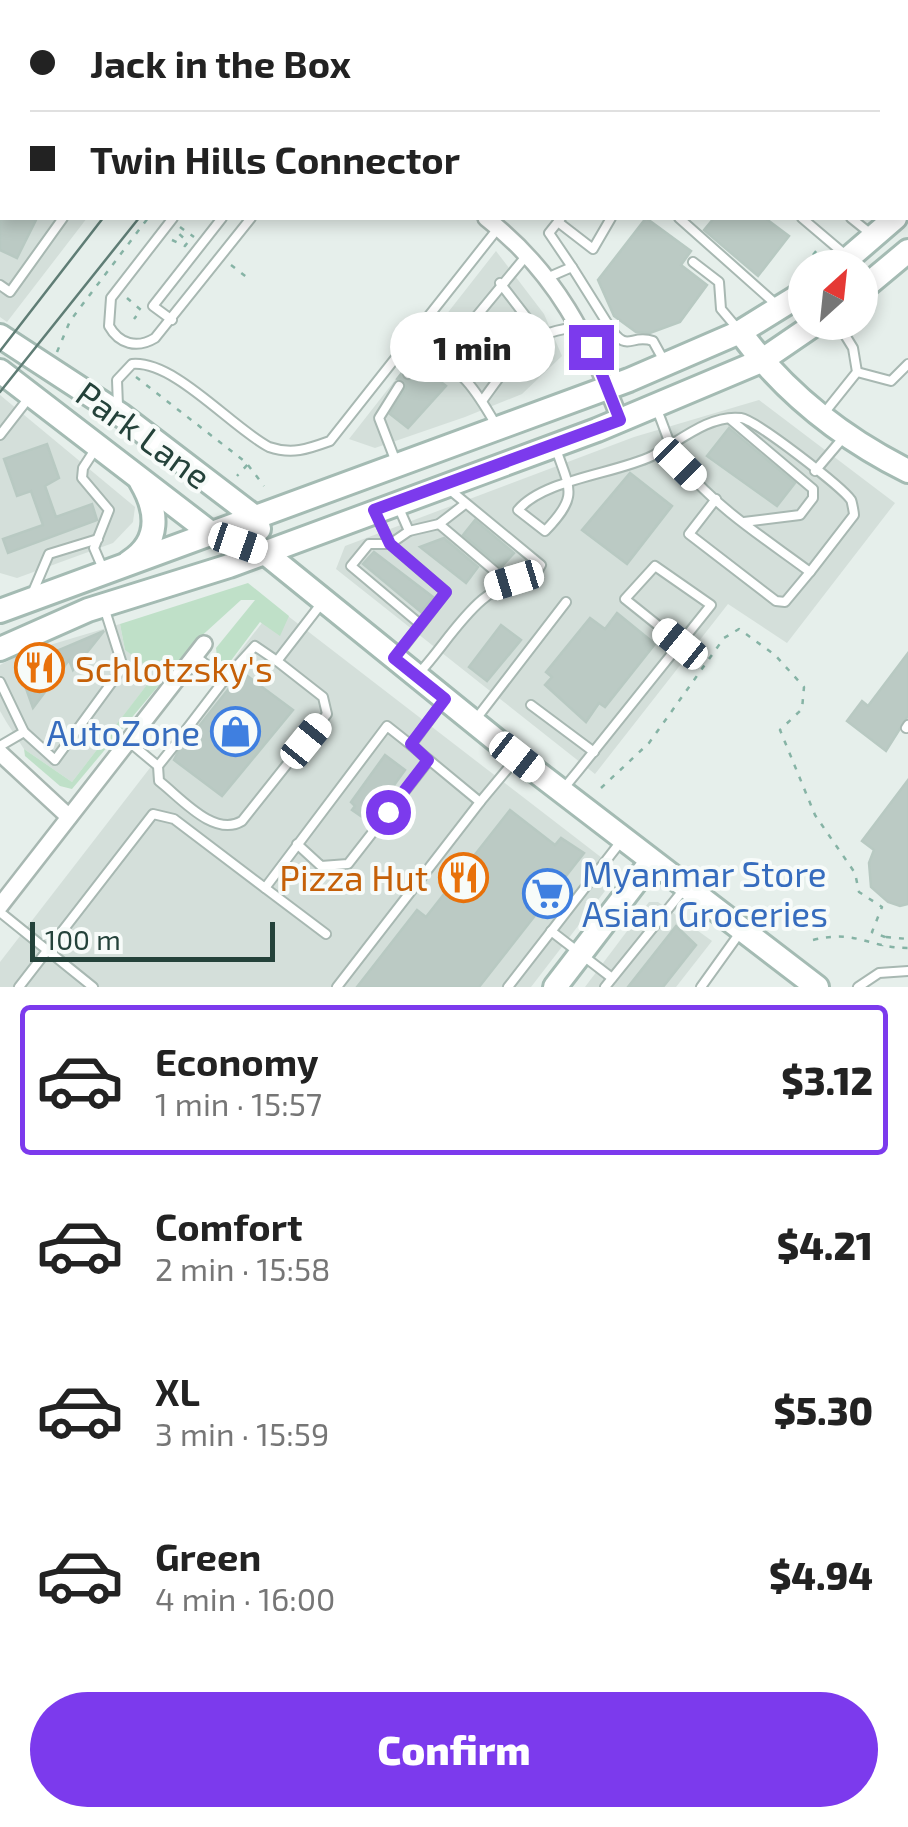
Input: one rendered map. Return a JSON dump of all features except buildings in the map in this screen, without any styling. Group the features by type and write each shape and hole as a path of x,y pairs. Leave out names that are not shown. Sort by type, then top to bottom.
{"main road":[{"path":"859,250 893,220"},
{"path":"878,276 908,251"},
{"path":"10,604 112,571 608,388 740,332 788,305"},
{"path":"740,332 761,361 822,416 908,471"},
{"name":"Park Lane","path":"0,336 121,415 256,518"},
{"path":"0,649 34,631 264,552 656,406 761,361 792,340"},
{"name":"Park Lane","path":"0,371 212,534 264,552 622,840 817,987"},
{"path":"112,571 138,556 154,534 155,515 136,474"},
{"path":"256,518 264,552"},
{"path":"555,987 651,862"}],"street":[{"path":"492,222 549,277 582,326 620,420"},
{"path":"0,909 200,650"},
{"path":"0,750 69,817"}],"lane":[{"path":"0,285 10,292 63,220"},
{"path":"171,220 111,298 106,312 112,332 132,344 155,338 172,320 248,220"},
{"path":"172,320 153,306 220,220"},
{"path":"611,220 592,248 560,220 549,233 618,340 627,344 653,341 666,365"},
{"path":"681,220 782,309"},
{"path":"804,220 832,250"},
{"path":"853,220 874,237"},
{"path":"121,415 115,397 117,380 132,364 156,366 269,447 284,452 305,450 330,441 492,222"},
{"path":"504,371 460,335 528,254"},
{"path":"693,262 720,282 722,309 740,332"},
{"path":"549,277 572,267"},
{"path":"500,283 540,335"},
{"path":"482,400 525,343 540,335 582,326 609,326"},
{"path":"822,416 857,372 848,340"},
{"path":"408,374 424,358 434,358 461,375 482,400 498,429"},
{"path":"857,372 891,382 908,364"},
{"path":"397,466 379,418 398,386"},
{"path":"0,435 33,394"},
{"path":"656,406 680,464 716,500 810,572"},
{"path":"729,418 813,490 814,498 800,514 744,522"},
{"path":"555,445 572,483 566,510 545,531 518,510 527,500 572,483 654,455 671,440 729,418 749,420 816,471 852,501 854,515 784,602 776,601 689,534 716,500"},
{"path":"816,471 846,434"},
{"path":"98,444 83,468 82,478 109,510 94,548 112,571"},
{"path":"416,676 495,586 514,580 531,582 541,565 446,484"},
{"path":"396,502 408,531"},
{"path":"387,559 392,546 408,531 439,524 465,504"},
{"path":"374,510 392,546 446,592 394,658"},
{"path":"439,524 497,573 495,586"},
{"path":"10,604 49,554 98,539"},
{"path":"392,546 370,544 351,566 408,607 420,624"},
{"path":"408,576 415,566"},
{"path":"561,792 712,605 654,566 625,599 680,644"},
{"path":"422,588 430,578"},
{"path":"277,661 323,602"},
{"path":"473,722 566,602"},
{"path":"0,682 24,732 54,760 123,666 104,607"},
{"path":"174,746 158,766 158,781 214,824 233,826 242,821 327,714 324,697 255,646 186,730"},
{"path":"200,650 225,679"},
{"path":"411,744 445,699"},
{"path":"531,705 594,752"},
{"path":"265,888 386,726 480,802"},
{"path":"0,750 24,732"},
{"path":"128,740 158,766"},
{"path":"338,987 517,757"},
{"path":"298,844 322,866 348,864 428,760"},
{"path":"20,987 154,814 174,819 326,934"},
{"path":"508,987 622,840"},
{"path":"604,987 685,888"},
{"path":"0,909 93,987"},
{"path":"701,987 742,930"},
{"path":"551,931 612,978"},
{"path":"858,987 879,972 908,971"}],"path":[{"path":"57,352 70,321 146,220"},
{"path":"193,236 199,229"},
{"path":"166,248 173,238 186,246 188,242 176,234 184,230"},
{"path":"230,264 248,279"},
{"path":"126,299 140,310 134,319"},
{"path":"130,373 247,464 264,486"},
{"path":"233,480 247,464"},
{"path":"601,788 649,742 724,638 739,629 775,655 804,687 802,709 780,730 815,815 854,874 859,892 882,908 872,932 908,938"},
{"path":"814,940 848,934 882,946 908,948"},
{"path":"882,946 885,937"}],"shaded area":[{"path":"0,220 85,220 7,322 0,317"},
{"path":"496,251 544,314 562,356 522,394 465,417 375,448 349,439"},
{"path":"0,395 135,507 133,522 113,543 17,578 0,573"},
{"path":"759,400 895,503 787,643 728,604 595,774 336,569 345,546 634,437"},
{"path":"275,606 615,868 615,878 531,987 0,987 0,962"},
{"path":"120,624 125,650 157,672 72,782 24,749 7,723 0,711 0,665 23,653"},
{"path":"649,902 658,902 712,941 676,987 585,987"}],"green space":[{"path":"248,583 289,616 280,636 260,622 227,666 217,657 216,648 255,600 241,600 196,641 72,789 60,786 25,756 24,749 72,782 156,673 125,650 120,624"}],"tram line":[{"path":"0,351 101,220"},
{"path":"0,392 137,220"}],"place":[{"name":"Schlotzsky's","path":"40,668"},
{"name":"AutoZone","path":"235,732"},
{"name":"Pizza Hut","path":"463,877"},
{"name":"Myanmar Store Asian Groceries","path":"547,893"}],"route":[{"path":"388,812 428,760 411,744 445,699 394,658 446,592 390,544 374,510 620,420 591,347"}]}
